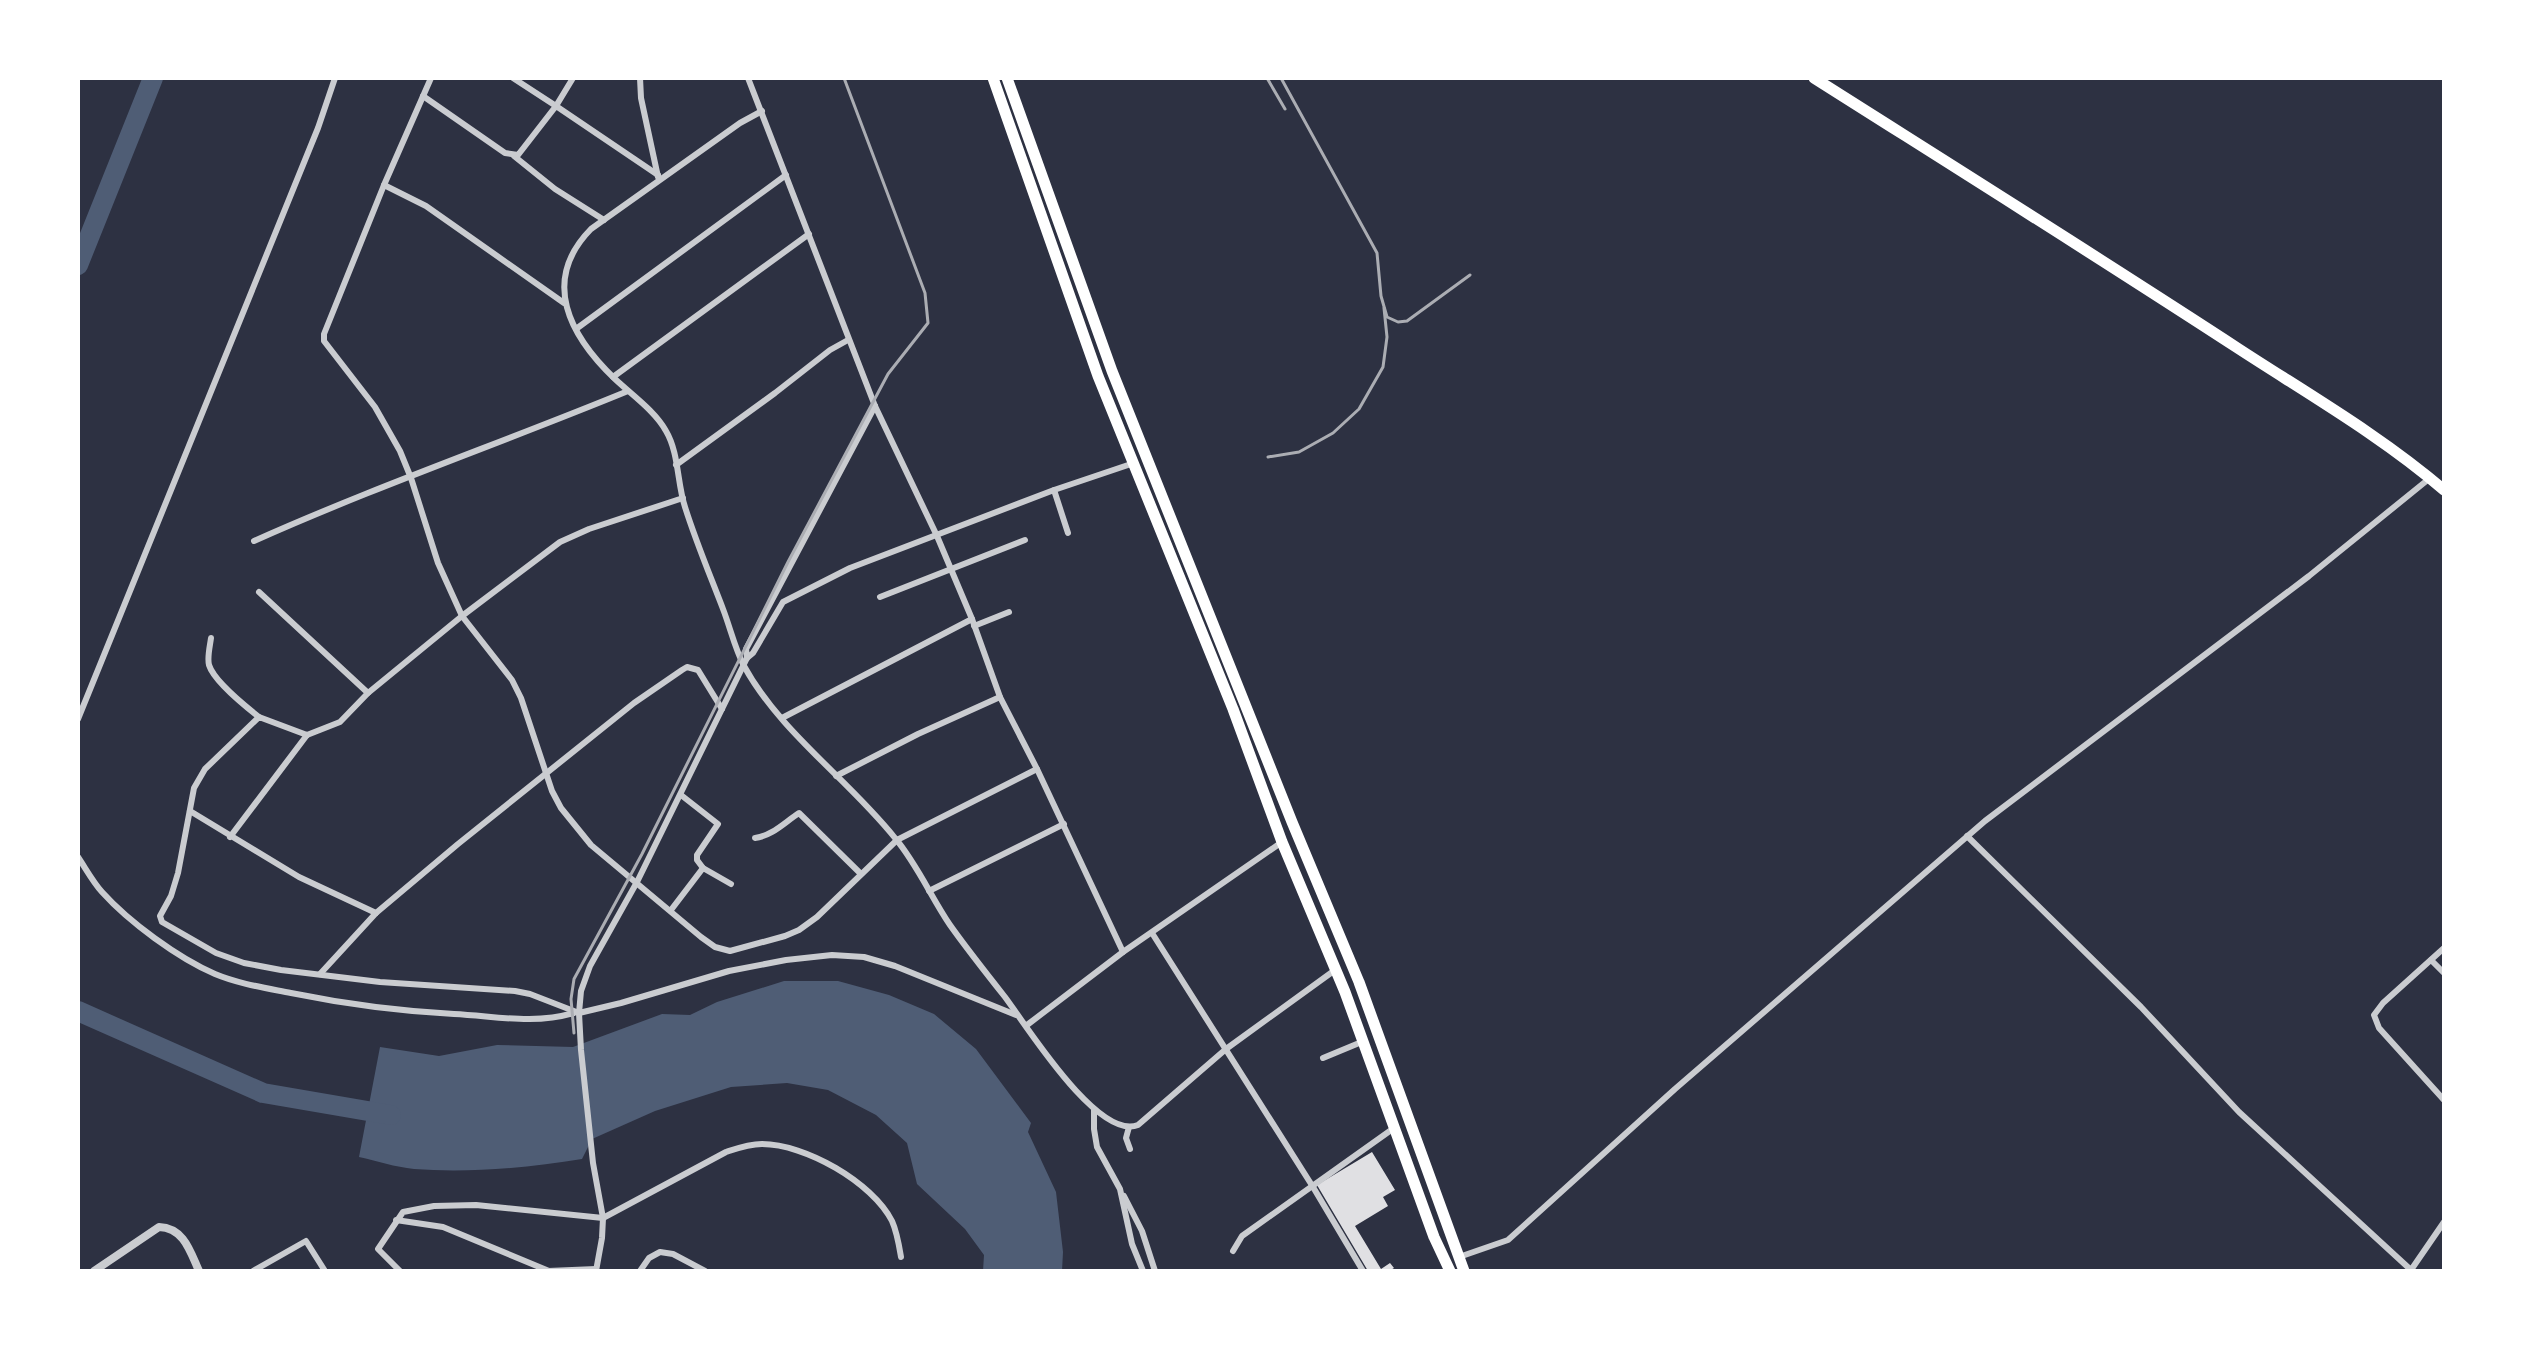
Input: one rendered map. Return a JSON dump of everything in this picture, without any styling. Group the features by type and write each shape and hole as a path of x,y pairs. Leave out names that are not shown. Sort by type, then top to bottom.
{"highway":[{"path":"993,78 1098,376 1364,1041 1434,1237 1450,1271"},
{"path":"1007,78 1112,371 1359,982 1464,1271"},
{"path":"1814,78 2364,430 2444,490"},
{"path":"1233,709 1245,704"},
{"path":"1434,1237 1449,1231"}],"street":[{"path":"78,719 318,128 335,78"},
{"path":"431,78 384,185 324,334 324,341 388,427 411,478 438,563 462,616 512,680 556,799 575,827 591,845 715,947 730,951 799,930 817,917 897,840 1037,769"},
{"path":"513,78 658,178"},
{"path":"514,156 518,155 556,106 573,78"},
{"path":"640,78 641,98 658,178"},
{"path":"748,78 875,406 937,536 1000,697 1064,824 1123,952"},
{"path":"423,96 604,220"},
{"path":"762,111 658,178 581,239 567,265 563,285 564,303 581,339 613,377 665,429 683,498 745,661 782,718 897,840 950,925 1027,1025 1057,1070 1094,1110 1110,1120 1129,1127 1138,1125 1226,1049 1335,970"},
{"path":"576,329 786,175"},
{"path":"384,185 426,206 564,303"},
{"path":"613,377 809,234"},
{"path":"676,465 830,350 848,340"},
{"path":"254,541 337,504 411,478 628,391"},
{"path":"745,661 746,649 875,406"},
{"path":"396,1220 443,1227 548,1271 596,1270 603,1218 593,1163 576,1013 584,979 637,882 745,661 783,602 850,568 1054,490 1134,463"},
{"path":"1459,1257 1508,1240 1687,1079 1967,836 2130,709 2309,576 2430,478"},
{"path":"1054,490 1068,533"},
{"path":"230,837 307,735 336,724 368,693 462,616 567,538 683,498"},
{"path":"880,597 1025,540"},
{"path":"259,592 368,693"},
{"path":"776,593 783,602"},
{"path":"782,718 973,623 1009,612"},
{"path":"761,620 768,626"},
{"path":"211,638 211,669 242,704 259,717 307,735"},
{"path":"320,974 376,913 634,703 687,667 698,670 722,709"},
{"path":"836,776 1000,697"},
{"path":"259,717 205,769 194,788 171,896 160,920 216,953 244,963 380,982 515,991 576,1013"},
{"path":"681,795 718,824 697,855 697,860 703,868 731,884"},
{"path":"190,811 299,877 376,913"},
{"path":"755,838 761,838 799,813 861,874"},
{"path":"929,891 1064,824"},
{"path":"1967,836 2141,1007 2239,1112 2411,1270 2444,1222"},
{"path":"1027,1025 1123,952 1282,842"},
{"path":"78,857 100,890 127,918 191,962 233,980 362,1007 518,1021 560,1017 729,971 832,955 864,957 895,966 1019,1015"},
{"path":"671,910 703,868"},
{"path":"1152,933 1363,1271"},
{"path":"2444,948 2383,1003 2374,1015 2379,1028 2444,1100"},
{"path":"2431,960 2444,973"},
{"path":"1323,1058 1364,1041"},
{"path":"1094,1110 1097,1147 1142,1231 1155,1271"},
{"path":"1129,1127 1126,1138 1130,1149"},
{"path":"1233,1251 1242,1236 1394,1128"},
{"path":"400,1271 378,1249 403,1212 434,1206 476,1205 603,1218 726,1152 744,1145 764,1144 813,1155 864,1188 890,1218 901,1257"},
{"path":"1120,1189 1132,1244 1143,1271"},
{"path":"94,1271 159,1227 181,1236 199,1271"},
{"path":"253,1271 306,1241 325,1271"},
{"path":"640,1271 649,1258 660,1252 673,1254 705,1271"}],"water":[{"path":"784,981 838,981 889,995 934,1014 976,1049 1031,1123 1028,1132 1056,1192 1063,1252 1062,1271 983,1271 984,1255 965,1229 917,1184 907,1143 876,1115 828,1090 787,1083 731,1087 655,1111 592,1139 582,1159 519,1167 435,1170 407,1168 359,1157 380,1047 439,1056 497,1045 573,1047 662,1014 690,1015 717,1002"}],"building":[{"path":"1372,1152 1395,1190 1383,1197 1388,1206 1355,1226 1381,1269 1390,1263 1394,1268 1389,1271 1368,1271 1317,1185"}],"waterway":[{"path":"78,265 153,78"},
{"path":"78,1011 263,1093 391,1115"}],"railway":[{"path":"574,1033 571,999 574,979 642,854 788,562 888,374 928,323 925,293 844,78"},
{"path":"1267,78 1285,109"},
{"path":"1281,78 1377,253 1381,296 1387,317 1398,322 1407,321 1470,275"},
{"path":"1268,457 1299,452 1333,433 1359,409 1383,367 1387,337 1384,308"}]}
